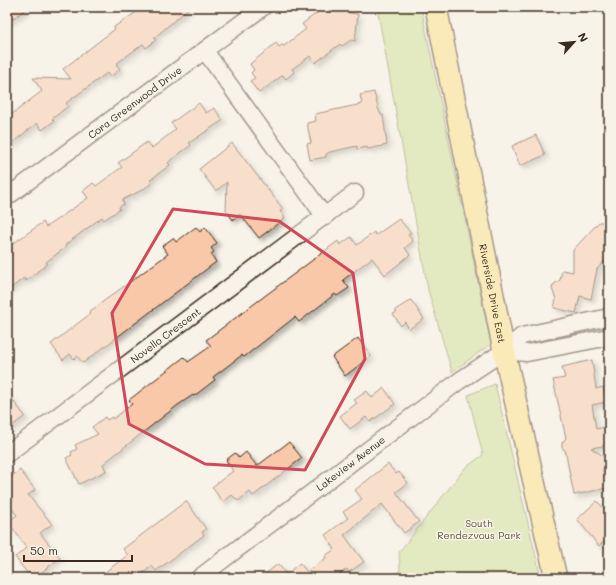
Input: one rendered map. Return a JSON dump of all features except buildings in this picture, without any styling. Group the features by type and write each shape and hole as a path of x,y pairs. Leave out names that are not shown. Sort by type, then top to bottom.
{"main road":[{"name":"Riverside Drive East","path":"436,7 504,351 556,578"}],"street":[{"name":"Cora Greenwood Drive","path":"7,197 263,7"},
{"path":"205,51 325,217"},
{"name":"Novello Crescent","path":"7,454 355,193"},
{"name":"Lakeview Avenue","path":"199,578 459,381 504,351 522,336 609,317"},
{"path":"504,351 527,353 609,337"}],"highlighted area":[{"path":"173,209 279,221 353,273 365,359 305,470 205,464 129,424 112,313"}],"green space":[{"path":"377,7 421,7 491,344 452,372 428,290"},
{"name":"South Rendezvous Park","path":"495,384 541,578 391,578 400,570 399,552 465,468 483,455 468,395"}]}
